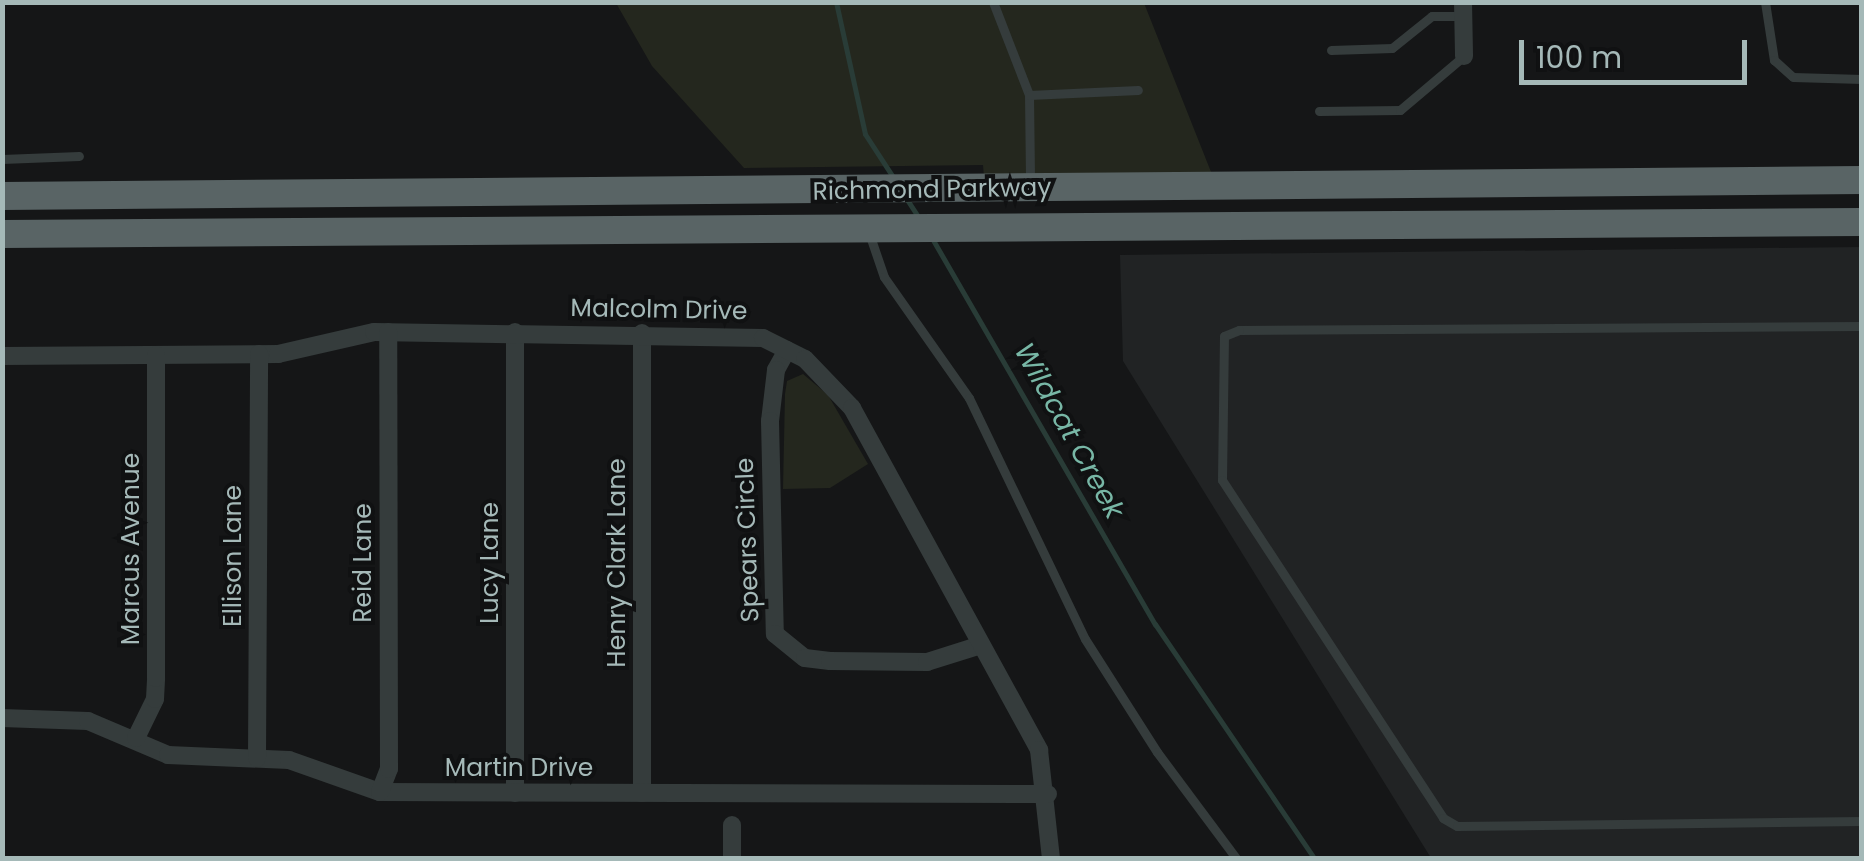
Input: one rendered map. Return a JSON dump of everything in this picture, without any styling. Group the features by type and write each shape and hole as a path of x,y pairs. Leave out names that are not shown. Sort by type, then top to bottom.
{"highway":[{"name":"Richmond Parkway","path":"2,196 858,192 1862,180"},
{"name":"Richmond Parkway","path":"2,234 1862,222"}],"street":[{"path":"1463,9 1464,56"},
{"name":"Malcolm Drive","path":"2,356 259,354 388,332 738,334 787,350 829,379 852,408 1039,750 1048,794 1051,858"},
{"name":"Reid Lane","path":"380,792 389,769 388,332"},
{"name":"Lucy Lane","path":"515,332 515,793"},
{"name":"Henry Clark Lane","path":"642,333 642,793"},
{"name":"Spears Circle","path":"787,350 776,370 770,421 776,634 796,654 830,661 927,662 981,645"},
{"name":"Ellison Lane","path":"257,758 259,354"},
{"name":"Marcus Avenue","path":"136,738 154,699 156,678 156,355"},
{"name":"Martin Drive","path":"2,718 88,721 136,738 168,756 288,760 380,792 1048,794"},
{"path":"732,825 732,858"}],"lane":[{"path":"993,2 1029,95 1030,188"},
{"path":"1765,2 1774,60 1794,77 1862,79"},
{"path":"1331,50 1392,48 1432,16 1463,9"},
{"path":"1319,111 1400,110 1464,56"},
{"path":"1029,95 1138,90"},
{"path":"2,158 79,156"},
{"path":"872,230 884,277 969,398 1085,639 1156,752 1236,858"},
{"path":"1862,326 1240,330 1224,336 1222,480 1443,818 1456,826 1862,821"}],"shaded area":[{"path":"616,3 1144,3 1217,187 985,190 983,165 744,168 652,66"},
{"path":"1861,247 1861,858 1431,858 1123,361 1120,255"},
{"path":"803,374 828,395 868,464 830,488 783,489 787,381"}],"waterway":[{"name":"Wildcat Creek","path":"836,2 865,134 895,180"},
{"name":"Wildcat Creek","path":"906,198 919,218"},
{"name":"Wildcat Creek","path":"933,240 1155,624 1314,858"}]}
